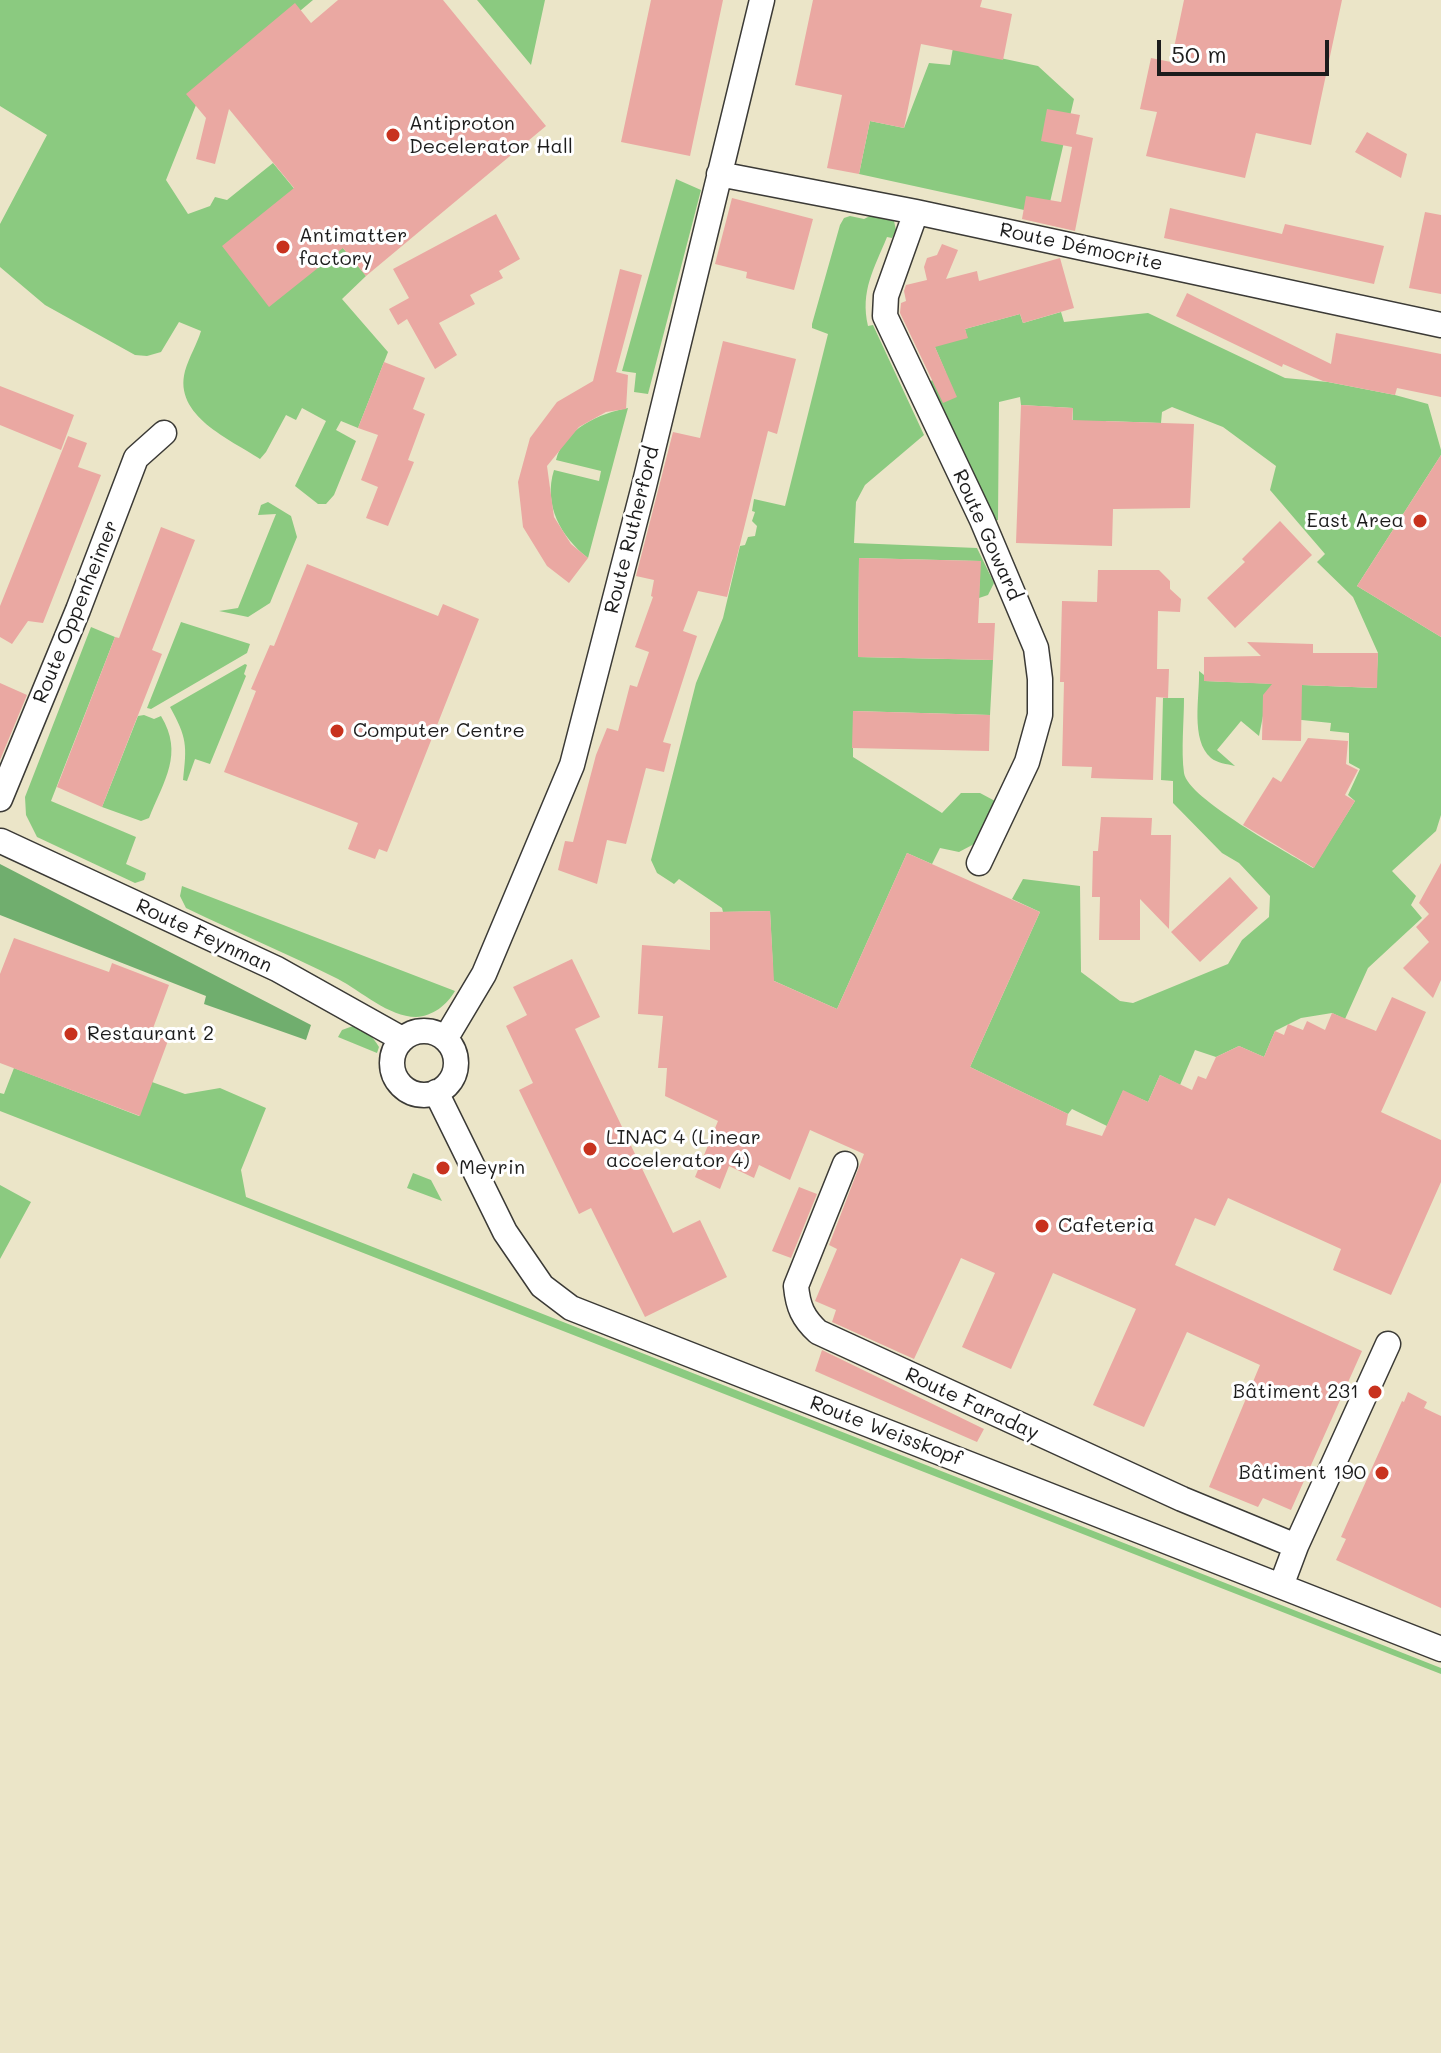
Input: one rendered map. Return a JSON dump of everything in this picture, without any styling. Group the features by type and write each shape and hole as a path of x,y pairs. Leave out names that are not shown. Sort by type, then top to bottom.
{"street":[{"name":"Route Rutherford","path":"443,1037 450,1031 484,974 572,765 644,486 762,0"},
{"name":"Route Démocrite","path":"719,174 916,212 1441,325"},
{"name":"Route Goward","path":"916,212 886,296 885,316 982,520 1036,648 1040,679 1040,715 1027,762 979,863"},
{"name":"Route Oppenheimer","path":"0,799 78,610 136,458 164,433"},
{"path":"0,823 3,833 0,842"},
{"name":"Route Feynman","path":"0,842 267,964 402,1039"},
{"path":"426,1031 443,1037 452,1047 455,1068 450,1081 436,1092 418,1094 402,1087 393,1073 392,1056 402,1039 426,1031"},
{"name":"Route Weisskopf","path":"436,1092 505,1232 542,1286 571,1308 1441,1649"},
{"name":"Route Faraday","path":"845,1164 796,1286 804,1318 818,1332 1182,1499 1296,1546"},
{"path":"1281,1586 1296,1546 1388,1344"}],"green space":[{"path":"0,0 313,0 200,95 166,180 188,214 210,206 215,197 227,200 273,163 366,276 342,299 388,352 358,428 341,421 336,430 356,441 334,495 326,504 318,504 295,486 326,421 302,408 296,420 286,415 260,459 207,424 187,401 185,371 201,331 179,322 161,352 135,355 45,305 0,267 0,224 47,135 0,106"},
{"path":"477,0 545,0 531,65"},
{"path":"953,48 1038,66 1074,99 1047,215 859,174 870,121 904,128 929,63 950,65"},
{"path":"676,179 701,190 648,394 634,392 636,373 622,371"},
{"path":"844,218 894,221 896,230 892,238 887,237 870,280 866,313 868,326 873,325 924,435 865,485 856,502 854,543 977,548 994,583 988,595 979,598 980,561 859,558 858,657 993,660 990,715 853,711 853,757 942,813 961,793 980,793 995,801 976,843 959,852 940,848 932,864 907,853 837,1009 763,976 773,970 770,911 723,912 722,908 679,879 674,884 657,873 651,860 696,683 723,618 740,546 745,545 748,537 755,536 757,526 752,521 754,499 785,506 828,334 812,328 812,324 840,225"},
{"path":"1061,312 1064,322 1148,313 1285,378 1328,382 1428,404 1441,450 1441,455 1357,586 1441,637 1441,815 1436,831 1392,871 1416,896 1411,905 1422,918 1368,968 1345,1019 1332,1013 1301,1018 1275,1031 1264,1057 1239,1046 1216,1057 1195,1050 1180,1085 1160,1075 1148,1102 1123,1091 1107,1126 1072,1109 1068,1114 970,1067 1040,912 1012,899 1023,879 1080,886 1081,972 1120,1001 1133,1003 1228,964 1242,940 1269,917 1270,896 1173,803 1173,781 1161,780 1163,698 1184,698 1183,764 1190,784 1220,811 1313,868 1355,801 1348,795 1360,769 1349,763 1349,733 1330,731 1331,723 1263,716 1259,736 1241,721 1217,750 1235,766 1216,761 1204,750 1200,740 1199,671 1205,681 1376,688 1378,653 1353,597 1317,562 1325,554 1270,490 1276,466 1223,427 1172,407 1162,412 1161,423 1106,421 1070,497 1073,408 1021,405 1020,397 999,402 998,520 993,522 927,383 946,373 932,340 967,338 965,329 1020,314 1023,323"},
{"path":"628,408 588,558 562,530 553,508 551,483 554,470 599,481 601,471 556,460 567,440 584,424"},
{"path":"268,502 291,516 297,537 270,603 248,617 219,611 238,608 276,514 258,515 261,505"},
{"path":"181,622 250,644 247,653 151,709 147,708"},
{"path":"91,627 115,637 51,801 136,837 126,864 146,873 144,880 135,883 37,837 26,815 25,797"},
{"path":"245,664 246,676 210,764 195,759 187,781 183,780 184,742 170,707"},
{"path":"138,716 154,719 161,716 168,730 171,755 149,818 141,821 102,807"},
{"path":"0,864 311,1025 306,1040 204,1004 206,996 0,915"},
{"path":"182,886 455,991 434,1012 416,1017 396,1013 338,979 186,908 180,896"},
{"path":"353,1026 371,1036 379,1047 377,1053 338,1037 342,1030"},
{"path":"14,1068 139,1116 152,1082 185,1094 220,1088 266,1108 241,1170 246,1197 1441,1668 1441,1674 0,1111 0,1093 4,1094"},
{"path":"413,1173 431,1180 442,1201 407,1188"},
{"path":"0,1185 31,1202 0,1259"}],"building":[{"name":"Antiproton Decelerator Hall","path":"338,0 443,0 546,126 366,276 343,248 269,307 222,246 294,188 229,109 215,164 196,159 206,118 186,94 295,3 311,23"},
{"path":"651,0 723,0 690,156 621,142"},
{"path":"813,0 982,0 980,7 1012,14 1003,60 921,44 904,128 870,121 859,174 827,168 842,95 795,85"},
{"path":"1184,0 1342,0 1311,145 1256,133 1245,178 1146,156 1157,112 1140,109 1151,58 1171,62"},
{"path":"1047,109 1080,115 1076,134 1093,138 1075,231 1022,219 1026,196 1061,202 1072,147 1041,141"},
{"path":"1367,132 1407,154 1401,178 1355,152"},
{"path":"732,198 813,219 794,290 746,278 747,272 715,264"},
{"path":"1170,208 1282,234 1285,224 1384,246 1374,284 1164,238"},
{"path":"1425,212 1441,215 1441,294 1409,288"},
{"path":"496,214 520,259 499,271 503,278 470,295 475,304 439,323 457,355 435,369 407,319 398,325 389,309 409,298 393,269"},
{"path":"942,244 958,250 946,279 977,271 979,281 1060,258 1074,308 1023,323 1020,314 965,329 968,338 935,347 957,397 943,403 900,313 901,303 906,301 906,285 927,280 924,267 927,258 937,255"},
{"path":"620,269 642,275 616,372 628,375 626,409 606,412 579,427 547,466 554,517 571,544 588,558 569,583 547,566 523,527 518,482 530,438 557,402 593,381"},
{"path":"1187,293 1331,364 1336,333 1441,354 1441,397 1397,388 1395,395 1323,381 1283,364 1282,367 1176,316"},
{"path":"723,341 796,359 777,434 768,431 727,597 698,591 683,631 697,636 663,742 671,744 664,772 646,768 626,844 607,840 597,884 558,870 565,841 573,842 596,755 607,728 618,731 630,685 637,687 649,652 635,647 653,597 654,580 636,576 673,432 700,438"},
{"path":"384,362 425,378 413,409 425,414 408,460 414,462 388,526 366,518 378,487 361,480 378,435 358,428"},
{"path":"0,386 74,415 61,450 0,425"},
{"path":"1021,405 1073,408 1072,420 1194,424 1190,508 1113,509 1112,546 1016,543"},
{"path":"68,436 87,443 78,467 101,475 43,623 28,621 12,644 0,637 0,606"},
{"name":"East Area","path":"1441,455 1441,637 1357,586"},
{"path":"1280,521 1312,555 1235,628 1207,598 1245,562 1242,559"},
{"path":"161,527 195,540 152,650 162,654 102,807 57,787"},
{"path":"859,558 981,561 978,623 995,623 993,660 858,657"},
{"name":"Computer Centre","path":"307,564 438,616 443,604 479,619 387,852 379,849 375,859 348,849 358,823 224,772 256,691 251,689 270,645 274,646"},
{"path":"1098,570 1159,570 1170,581 1170,589 1181,599 1180,612 1158,611 1157,669 1169,669 1168,698 1156,697 1153,780 1091,778 1092,767 1062,766 1062,601 1097,602"},
{"path":"1247,642 1313,644 1313,653 1378,653 1377,688 1302,685 1301,741 1262,740 1263,695 1272,684 1204,681 1204,657 1261,656"},
{"path":"0,683 27,695 0,760"},
{"path":"853,711 990,715 989,751 852,748"},
{"path":"1308,738 1348,741 1346,764 1358,770 1345,795 1355,801 1314,868 1243,825 1273,777 1281,782"},
{"path":"1101,817 1152,818 1151,835 1171,835 1169,929 1140,899 1140,940 1099,940 1100,897 1092,897 1093,851 1098,851"},
{"path":"907,853 1040,912 970,1067 1068,1114 1066,1125 1102,1136 1123,1090 1148,1102 1160,1075 1192,1090 1198,1076 1206,1079 1216,1057 1239,1046 1264,1057 1275,1031 1284,1035 1288,1024 1303,1030 1307,1021 1325,1030 1332,1013 1376,1031 1392,997 1426,1012 1381,1112 1441,1140 1441,1182 1391,1295 1333,1270 1341,1249 1228,1198 1215,1226 1195,1218 1175,1265 1362,1351 1291,1510 1263,1498 1258,1507 1209,1487 1260,1365 1187,1332 1144,1427 1093,1405 1136,1309 1053,1273 1011,1369 962,1347 995,1273 961,1258 914,1359 832,1322 836,1310 815,1301 837,1249 829,1245 864,1154 810,1130 790,1180 759,1165 754,1178 729,1166 720,1189 695,1177 718,1121 665,1096 667,1068 658,1068 663,1016 638,1014 642,945 710,950 710,912 770,911 774,981 837,1009"},
{"path":"1441,863 1441,980 1433,998 1403,968 1429,942 1416,927 1429,914 1419,903"},
{"path":"1230,877 1258,908 1200,962 1171,932"},
{"path":"14,938 109,972 112,963 169,985 152,1031 169,1038 140,1116 0,1063 0,974"},
{"name":"LINAC 4 (Linear accelerator 4)","path":"572,959 600,1017 575,1029 673,1233 700,1220 727,1277 645,1317 591,1208 579,1214 519,1090 533,1083 506,1026 527,1015 513,987"},
{"path":"799,1187 817,1194 791,1258 772,1251"},
{"path":"822,1350 984,1429 977,1442 815,1371"},
{"path":"1408,1392 1427,1402 1424,1408 1441,1416 1441,1608 1336,1560 1346,1539 1341,1537"}],"place":[{"name":"Antiproton Decelerator Hall","path":"393,135"},
{"name":"Antimatter factory","path":"283,247"},
{"name":"East Area","path":"1420,521"},
{"name":"Computer Centre","path":"337,731"},
{"name":"Restaurant 2","path":"71,1034"},
{"name":"LINAC 4 (Linear accelerator 4)","path":"590,1149"},
{"name":"Meyrin","path":"443,1168"},
{"name":"Cafeteria","path":"1042,1226"},
{"name":"Bâtiment 231","path":"1375,1392"},
{"name":"Bâtiment 190","path":"1382,1473"}]}
